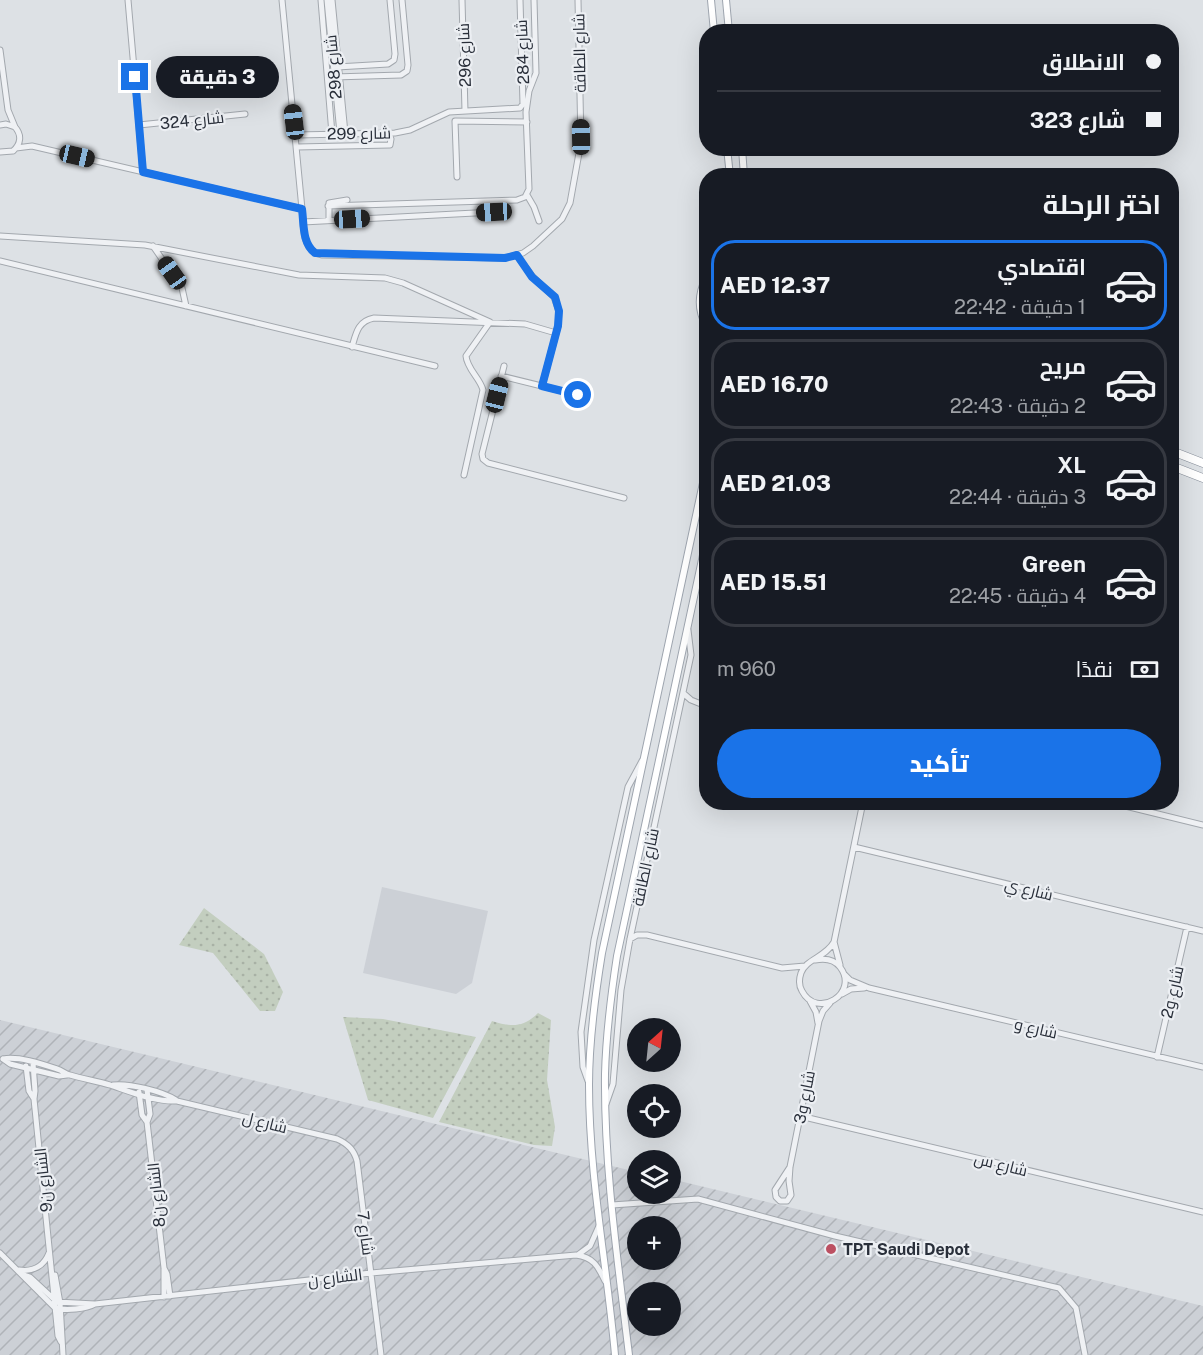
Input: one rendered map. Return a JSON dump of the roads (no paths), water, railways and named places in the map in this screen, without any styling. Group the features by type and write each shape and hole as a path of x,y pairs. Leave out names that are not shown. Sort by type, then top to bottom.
{"highway":[{"path":"1179,454 1203,463"},
{"path":"1179,469 1203,478"}],"main road":[{"path":"711,0 713,24"},
{"path":"726,0 728,24"},
{"name":"شارع الطاقة","path":"615,1354 600,1225 589,1085 595,997 602,953 699,501"},
{"name":"شارع الطاقة","path":"628,1355 607,1158 606,1046 617,956 699,574"}],"street":[{"path":"128,0 143,172"},
{"path":"282,0 303,222 307,245 311,251 318,254 505,258 517,255 532,277 555,297 559,311 556,333 542,386"},
{"path":"321,0 329,25"},
{"name":"شارع 298","path":"327,0 333,67 337,77 332,90 343,133"},
{"path":"329,25 332,0"},
{"path":"332,134 333,67 388,64 394,60 390,0"},
{"path":"343,133 337,77 401,75 407,71 402,0"},
{"name":"شارع 296","path":"462,0 465,111"},
{"name":"شارع 284","path":"520,0 523,104"},
{"path":"328,206 517,200 527,195 529,189 527,122 529,94 536,74 534,0"},
{"name":"شارع الطاقة","path":"517,255 528,250 559,223 570,203 581,142 578,0"},
{"path":"0,50 8,110 15,127 32,146"},
{"name":"شارع 299","path":"296,135 389,133 410,130 444,113 519,109 523,104"},
{"name":"شارع 324","path":"140,125 245,114"},
{"path":"457,177 455,121 527,122"},
{"path":"0,125 6,123 15,127"},
{"name":"شارع 299","path":"297,147 390,145 389,133"},
{"path":"16,148 20,134"},
{"path":"0,152 8,153 16,148 32,146 302,209"},
{"path":"527,195 539,221"},
{"path":"329,220 328,206 331,201 347,200"},
{"path":"303,222 494,212"},
{"path":"0,236 153,246 299,275 391,279 490,322"},
{"path":"153,246 183,288 186,306"},
{"path":"0,261 435,366"},
{"path":"352,347 358,327 370,318 529,324 556,333"},
{"path":"464,475 483,390 466,358 490,322"},
{"path":"504,366 482,454 483,459 488,463 624,498"},
{"path":"501,376 578,395"},
{"name":"شارع الطاقة","path":"605,1105 613,1084 621,990 630,939 691,655 687,630"},
{"path":"683,693 699,703"},
{"path":"679,708 687,705 699,706"},
{"name":"شارع الطاقة","path":"589,1085 583,1067 581,1032 594,940 628,787 643,759"},
{"path":"630,939 637,934 646,935 782,968 792,973 800,981 804,995 809,1000 823,1004 830,1003 841,994 845,981 836,957 834,942 861,810"},
{"path":"1142,810 1203,825"},
{"name":"شارع ي","path":"854,847 1203,931"},
{"path":"633,924 636,930 646,935"},
{"name":"شارع و2","path":"1157,1057 1187,927"},
{"path":"782,968 805,966 826,952 834,942"},
{"path":"815,960 829,959 841,968"},
{"path":"800,981 805,966"},
{"name":"شارع و","path":"844,974 850,981 869,988 1203,1067"},
{"name":"شارع و","path":"841,994 855,988 869,988"},
{"name":"شارع و3","path":"809,1000 816,1012 818,1027"},
{"name":"شارع و3","path":"790,1167 775,1190 776,1197 782,1202 791,1195 790,1167 818,1027 823,1011 830,1003"},
{"name":"شارع ل","path":"2,1059 12,1057 58,1076 67,1074 111,1085 122,1084 148,1097 177,1101 337,1139 350,1148"},
{"name":"الشارع ن9","path":"26,1064 29,1091 34,1099"},
{"name":"الشارع ن9","path":"34,1066 34,1099 58,1309 58,1336 63,1355"},
{"name":"شارع ل","path":"139,1091 147,1090 169,1095 177,1101"},
{"name":"الشارع ن8","path":"147,1090 150,1114 147,1122"},
{"name":"الشارع ن8","path":"139,1091 142,1114 147,1122 167,1297"},
{"name":"شارع س","path":"800,1116 1203,1212"},
{"name":"شارع 7","path":"350,1148 357,1161 381,1355"},
{"path":"612,1206 698,1199 835,1236 1059,1287 1076,1308 1085,1355"},
{"path":"576,1255 590,1246 600,1225"},
{"path":"18,1270 32,1270 39,1267 48,1256 50,1248"},
{"path":"0,1253 57,1302"},
{"path":"576,1255 585,1256 596,1264 607,1284"},
{"name":"الشارع ن","path":"57,1302 95,1304 371,1273 576,1255"},
{"path":"24,1275 27,1281 58,1309"},
{"name":"الشارع ن","path":"58,1309 95,1304"}],"place":[{"name":"TPT Saudi Depot","path":"831,1249"}]}
